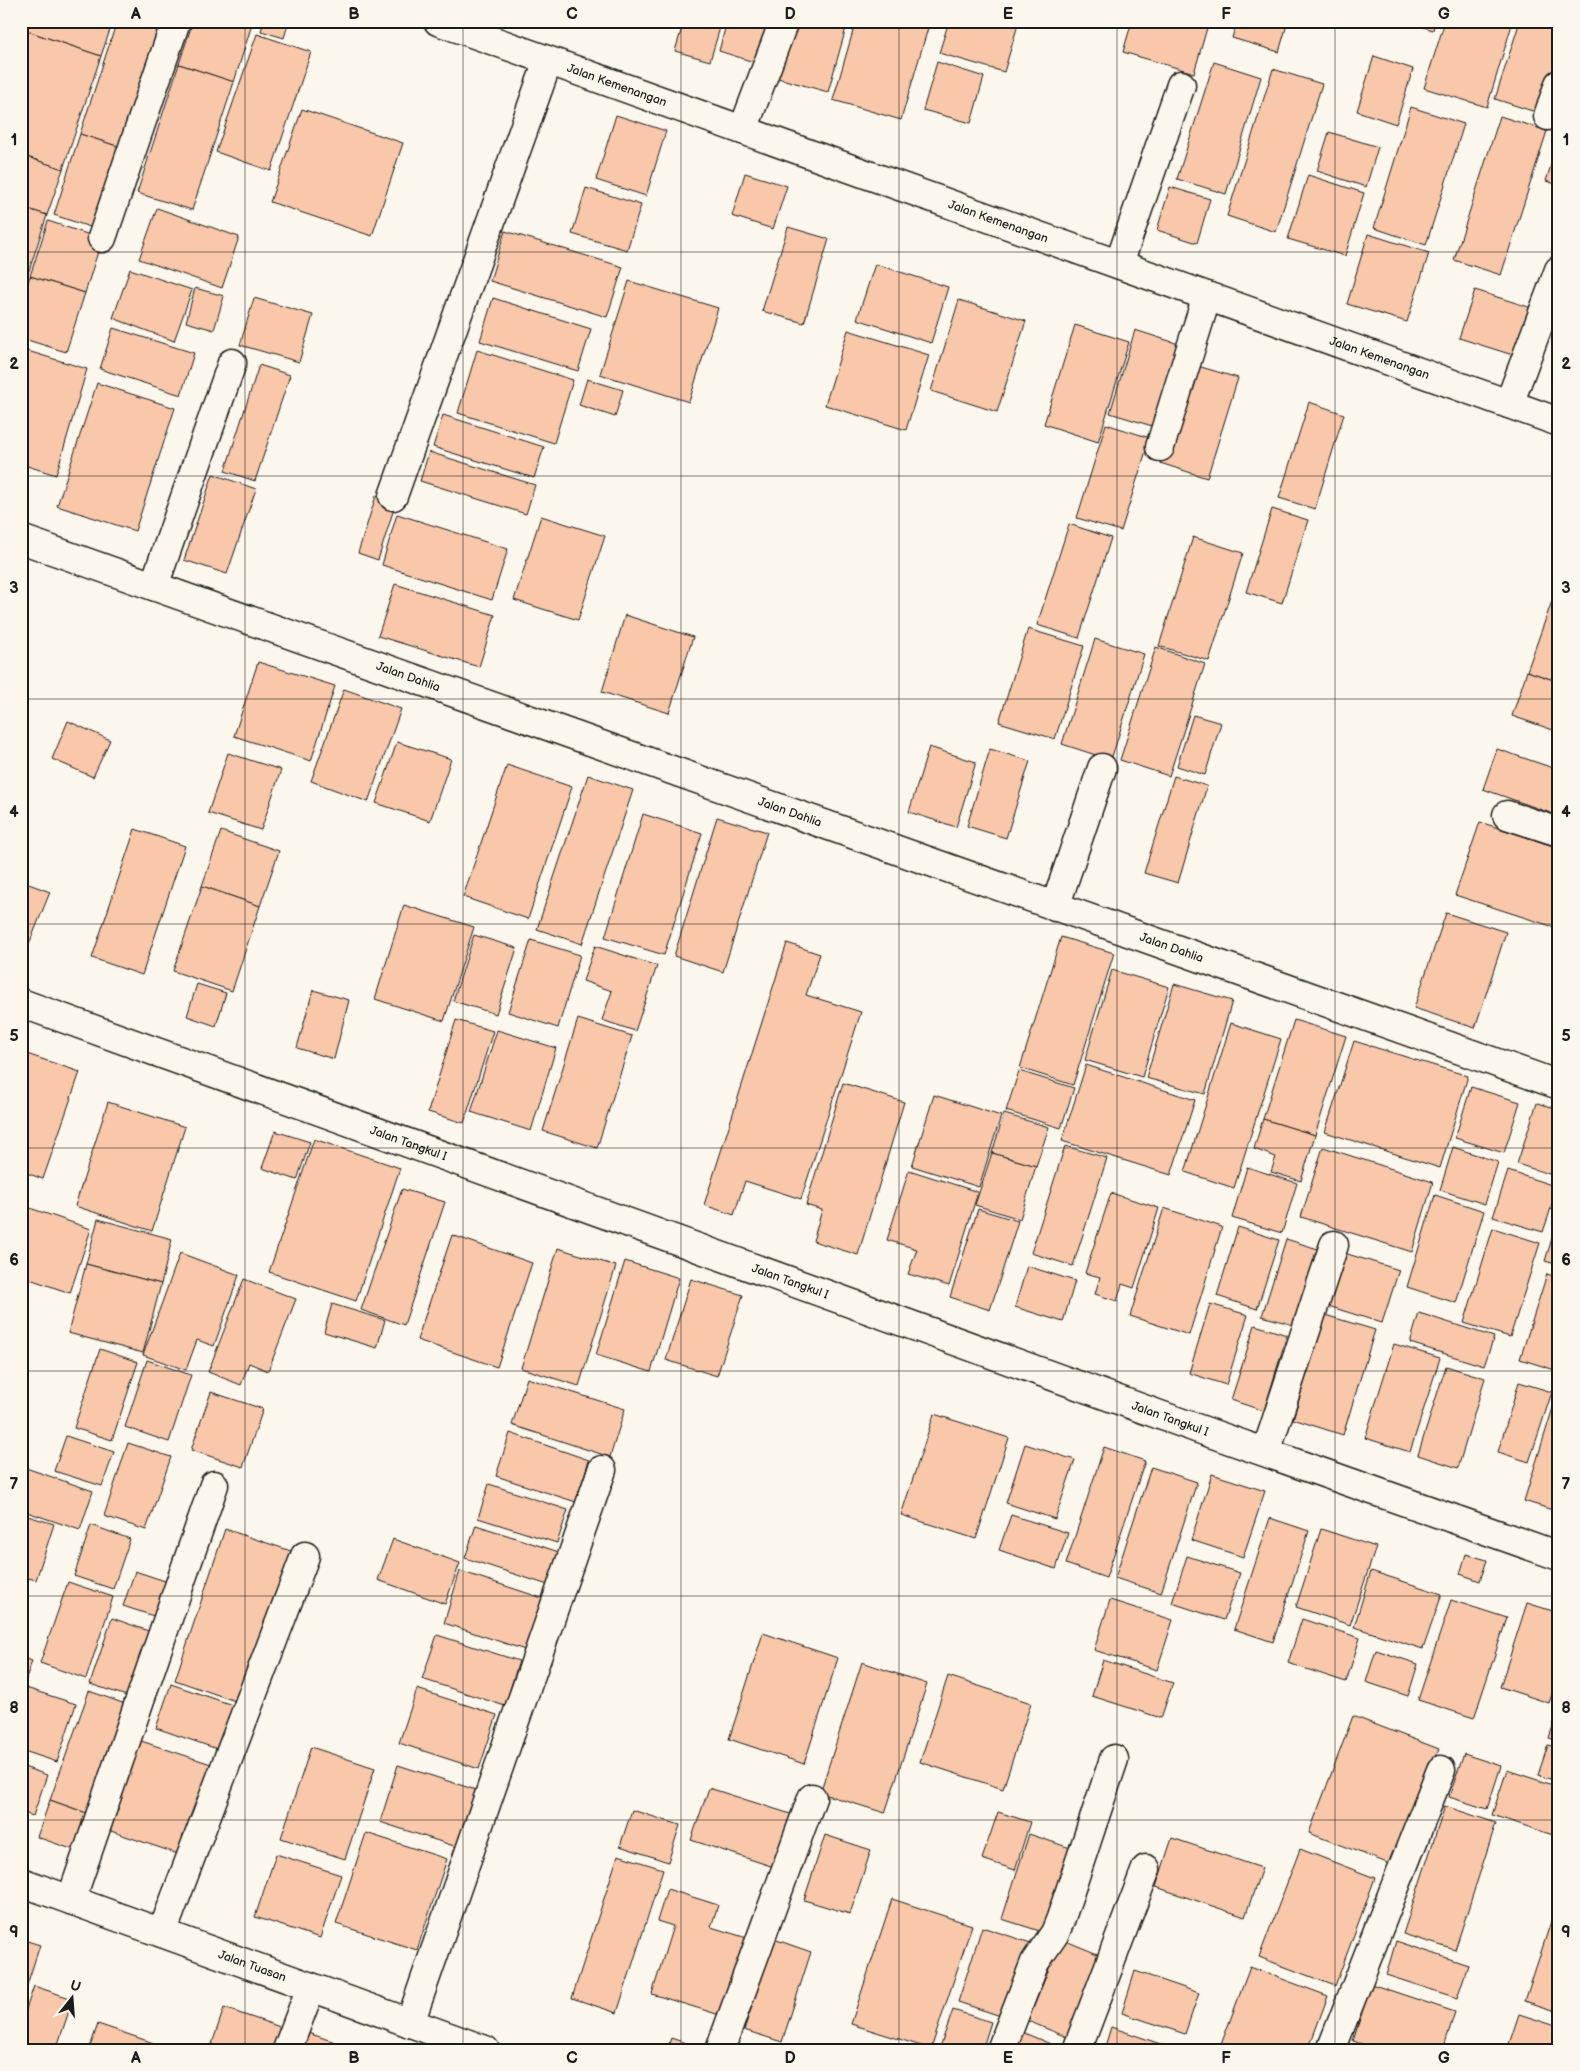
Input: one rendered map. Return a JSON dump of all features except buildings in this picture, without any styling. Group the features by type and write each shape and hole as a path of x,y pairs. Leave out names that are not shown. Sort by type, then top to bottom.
{"street":[{"path":"102,238 176,21"},
{"name":"Jalan Kemenangan","path":"438,21 1559,422"},
{"path":"743,130 784,21"},
{"path":"393,496 548,61"},
{"path":"1548,116 1559,84"},
{"path":"1119,264 1181,85"},
{"path":"1509,404 1559,270"},
{"path":"1160,447 1207,296"},
{"path":"154,586 232,363"},
{"name":"Jalan Dahlia","path":"21,539 1559,1085"},
{"path":"1055,907 1102,768"},
{"path":"1507,815 1559,832"},
{"name":"Jalan Tangkul I","path":"21,1003 1559,1556"},
{"path":"1266,1452 1334,1245"},
{"path":"410,2023 602,1470"},
{"path":"71,1900 214,1485"},
{"path":"162,1933 305,1556"},
{"path":"1001,2050 1035,1962 1055,1933 1061,1918 1114,1759"},
{"path":"1331,2050 1441,1770"},
{"path":"720,2050 812,1798"},
{"path":"1077,2050 1146,1869"},
{"name":"Jalan Tuasan","path":"21,1882 485,2050"},
{"path":"287,2050 311,1987"}]}
